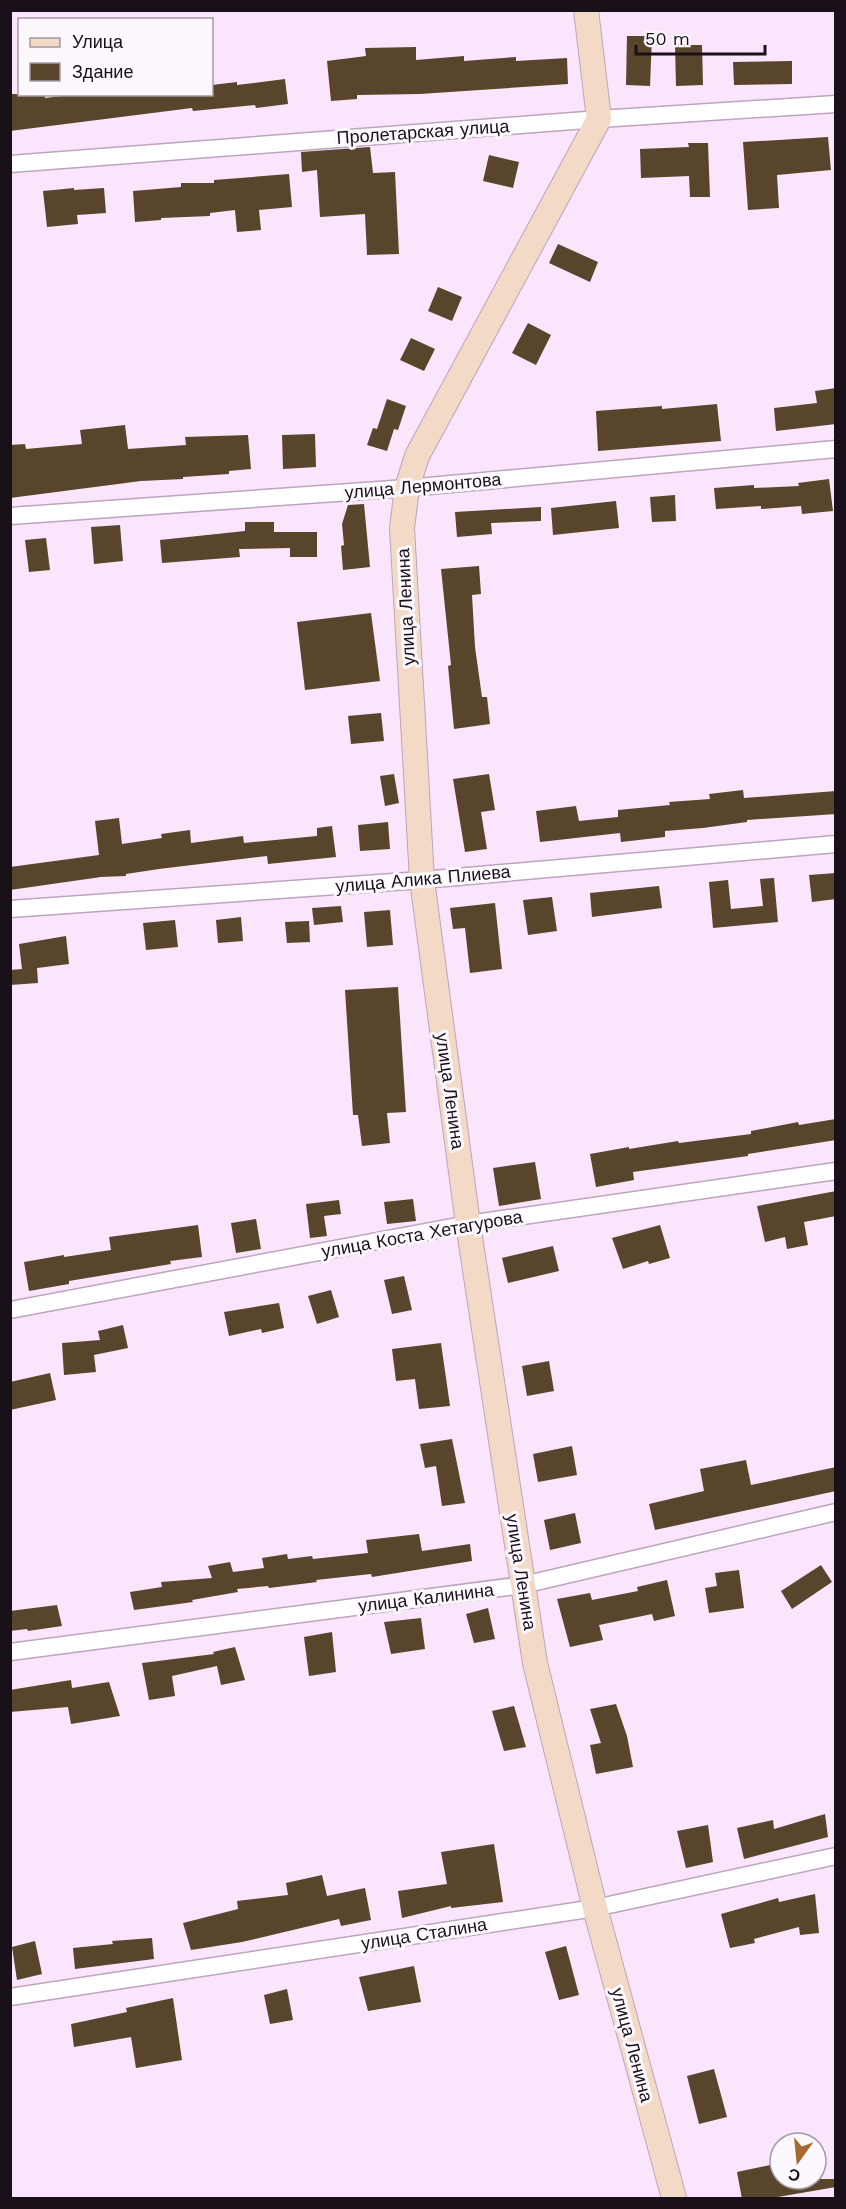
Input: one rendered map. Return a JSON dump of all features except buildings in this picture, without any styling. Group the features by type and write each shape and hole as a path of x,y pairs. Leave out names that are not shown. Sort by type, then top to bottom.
{"street":[{"path":"586,10 598,119"},
{"name":"Пролетарская улица","path":"10,164 598,119 836,104"},
{"name":"улица Ленина","path":"598,119 417,456 407,488 402,528 422,880 468,1224 535,1663 595,1908 674,2199"},
{"name":"улица Лермонтова","path":"10,516 407,488 836,450"},
{"name":"улица Алика Плиева","path":"10,909 422,880 836,844"},
{"name":"улица Коста Хетагурова","path":"10,1310 468,1224 836,1171"},
{"name":"улица Калинина","path":"10,1652 523,1585 836,1512"},
{"name":"улица Сталина","path":"10,1997 595,1908 836,1856"}]}
